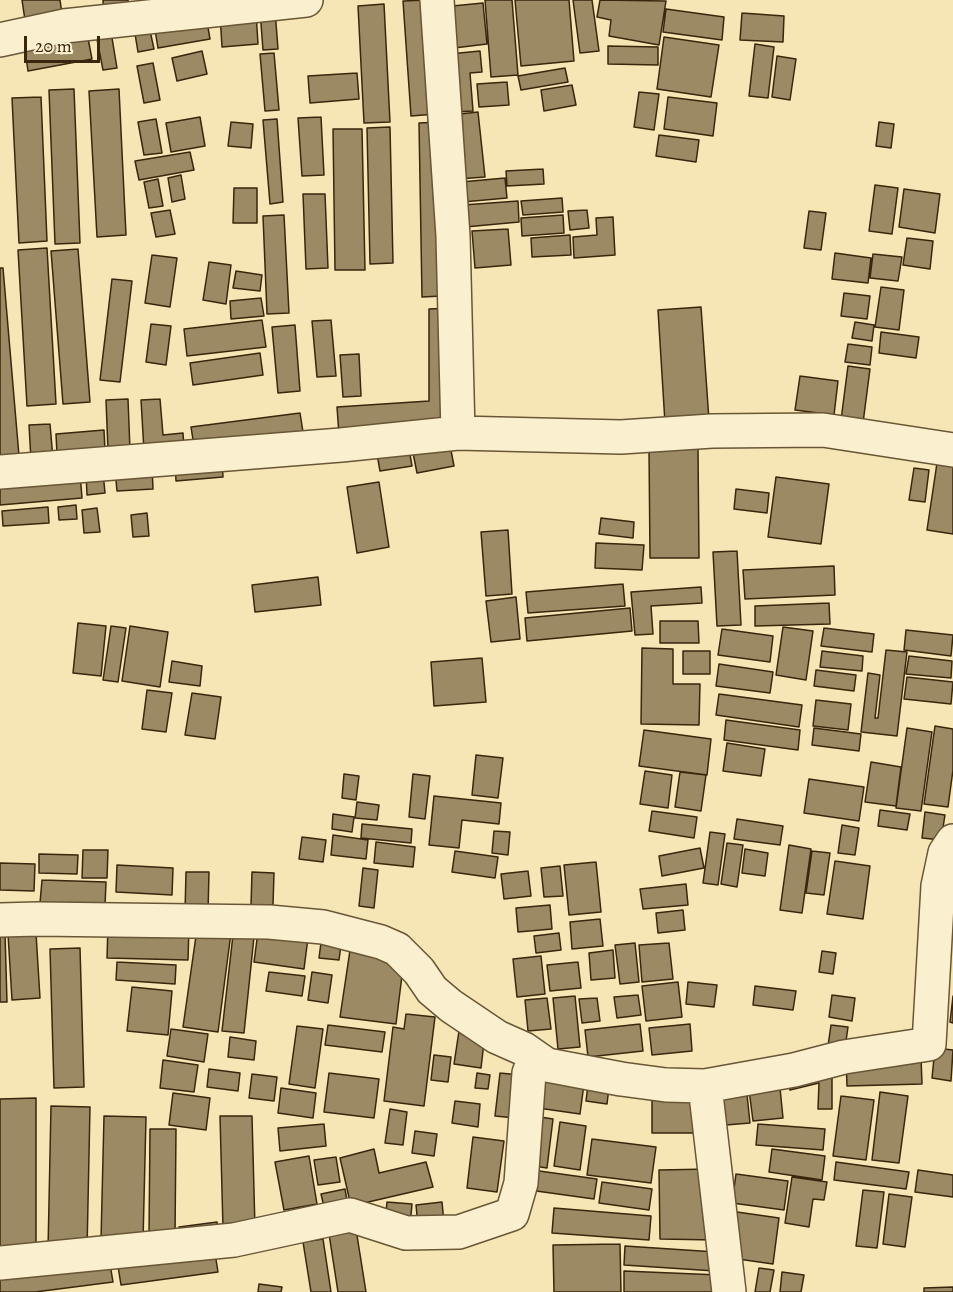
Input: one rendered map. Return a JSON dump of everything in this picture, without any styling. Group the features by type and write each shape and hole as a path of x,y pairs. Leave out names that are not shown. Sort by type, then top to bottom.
{"street":[{"path":"0,40 64,26 306,0"},
{"path":"437,0 453,236 458,433"},
{"path":"0,472 329,446 458,433 621,437 712,431 823,430 953,450"},
{"path":"0,920 269,922 323,927 381,942 397,949 419,971 432,990 452,1006 497,1037 524,1049 548,1065 621,1079 666,1085 705,1086 794,1070 844,1057 929,1044 938,886 945,853 953,841"},
{"path":"0,1263 234,1240 350,1215 406,1233 459,1232 512,1214 521,1184 529,1073 535,1056"},
{"path":"705,1086 729,1292"}],"building":[{"path":"22,0 60,0 63,21 26,27"},
{"path":"103,0 128,0 129,14 104,16"},
{"path":"428,0 436,114 411,116 403,1"},
{"path":"485,0 512,0 518,75 491,77"},
{"path":"515,0 569,0 574,61 521,66"},
{"path":"573,0 592,0 599,51 580,53"},
{"path":"600,0 666,1 659,45 609,36 611,20 597,17"},
{"path":"483,3 487,44 446,49 442,7"},
{"path":"384,4 390,122 364,123 358,6"},
{"path":"666,9 724,17 722,40 663,32"},
{"path":"275,10 278,49 263,50 260,11"},
{"path":"256,12 258,44 222,47 220,15"},
{"path":"742,13 784,16 783,42 740,40"},
{"path":"206,16 210,39 158,48 154,24"},
{"path":"149,26 154,49 138,52 134,28"},
{"path":"111,32 117,68 103,70 96,34"},
{"path":"87,33 92,59 28,71 24,44"},
{"path":"664,37 719,45 711,97 657,89"},
{"path":"755,44 774,47 768,98 749,96"},
{"path":"608,46 658,47 658,65 608,64"},
{"path":"202,51 207,74 177,81 172,58"},
{"path":"480,51 482,72 470,73 473,111 454,112 449,54"},
{"path":"274,53 279,110 265,111 260,54"},
{"path":"777,56 796,59 790,100 772,97"},
{"path":"153,63 160,100 144,103 137,66"},
{"path":"565,68 568,82 521,90 518,76"},
{"path":"357,73 359,99 310,103 308,76"},
{"path":"507,82 509,105 479,107 477,84"},
{"path":"572,85 576,105 544,111 541,90"},
{"path":"74,89 80,243 55,244 49,90"},
{"path":"119,89 126,235 97,237 89,91"},
{"path":"639,92 659,94 654,130 634,127"},
{"path":"41,97 47,241 19,243 12,98"},
{"path":"668,97 717,103 713,136 664,129"},
{"path":"478,112 485,177 458,179 451,115"},
{"path":"200,117 205,146 171,152 166,123"},
{"path":"321,117 324,175 302,176 298,118"},
{"path":"156,119 162,153 144,155 138,122"},
{"path":"277,119 283,202 270,204 263,120"},
{"path":"231,122 253,124 251,148 228,146"},
{"path":"440,122 442,296 422,297 419,123"},
{"path":"879,122 894,124 891,148 876,146"},
{"path":"390,127 393,263 370,264 367,128"},
{"path":"333,129 362,129 365,270 335,270"},
{"path":"659,135 699,140 696,162 656,156"},
{"path":"190,152 194,170 139,180 135,161"},
{"path":"543,169 544,184 507,186 506,171"},
{"path":"181,175 185,199 172,202 168,178"},
{"path":"505,178 507,198 463,202 461,182"},
{"path":"158,179 163,206 149,208 144,182"},
{"path":"875,185 898,188 892,234 869,231"},
{"path":"234,188 257,188 257,223 233,223"},
{"path":"904,189 940,194 935,233 899,227"},
{"path":"303,194 325,194 328,268 306,269"},
{"path":"562,198 563,212 523,215 521,201"},
{"path":"518,201 519,222 465,227 463,205"},
{"path":"170,210 175,234 156,237 151,213"},
{"path":"587,210 589,228 570,230 568,211"},
{"path":"809,211 826,213 821,250 804,248"},
{"path":"284,215 289,313 267,314 263,216"},
{"path":"563,215 564,233 522,236 521,218"},
{"path":"613,217 615,255 574,258 573,237 597,235 596,218"},
{"path":"508,229 511,265 475,268 472,231"},
{"path":"570,235 571,255 532,257 531,238"},
{"path":"907,238 933,241 930,269 903,265"},
{"path":"47,248 56,404 27,406 18,250"},
{"path":"78,249 90,402 63,404 51,251"},
{"path":"835,253 871,258 868,283 832,279"},
{"path":"873,254 902,257 898,281 870,278"},
{"path":"152,255 177,258 170,307 145,303"},
{"path":"209,262 231,265 226,304 203,300"},
{"path":"0,268 3,268 19,456 0,458"},
{"path":"236,271 262,275 260,291 233,288"},
{"path":"112,279 132,281 120,382 100,380"},
{"path":"881,287 904,290 899,330 875,327"},
{"path":"844,293 870,296 867,319 841,316"},
{"path":"261,298 264,316 231,319 230,301"},
{"path":"701,307 709,420 665,423 658,310"},
{"path":"451,308 451,428 339,435 337,407 429,401 429,309"},
{"path":"262,320 266,347 187,356 184,329"},
{"path":"331,320 336,376 317,377 312,321"},
{"path":"855,322 874,325 872,341 852,338"},
{"path":"151,324 171,326 166,365 146,362"},
{"path":"295,325 300,391 278,393 272,327"},
{"path":"881,332 919,337 916,358 879,353"},
{"path":"848,344 872,347 870,365 845,362"},
{"path":"260,353 263,375 193,385 190,363"},
{"path":"359,354 361,396 343,397 340,355"},
{"path":"848,366 870,369 863,423 841,420"},
{"path":"800,376 838,381 834,415 795,410"},
{"path":"128,399 130,450 108,451 106,400"},
{"path":"160,399 163,435 183,433 184,448 144,451 141,400"},
{"path":"300,413 303,432 194,446 191,427"},
{"path":"50,424 53,459 31,460 29,425"},
{"path":"104,430 105,451 57,454 56,434"},
{"path":"449,440 454,466 417,473 412,448"},
{"path":"409,449 412,466 380,471 377,454"},
{"path":"649,449 698,449 699,558 650,558"},
{"path":"222,460 223,477 176,481 175,463"},
{"path":"937,463 953,465 953,534 927,530"},
{"path":"152,466 153,489 117,491 115,469"},
{"path":"914,468 929,470 925,502 909,500"},
{"path":"103,472 105,493 87,495 86,473"},
{"path":"80,473 82,498 0,505 0,480"},
{"path":"776,477 829,484 821,544 768,537"},
{"path":"379,482 389,547 357,553 347,487"},
{"path":"736,489 769,493 767,513 734,509"},
{"path":"76,505 77,519 59,520 58,507"},
{"path":"48,507 49,523 3,526 2,511"},
{"path":"97,508 100,532 84,533 82,510"},
{"path":"147,513 149,536 133,537 131,515"},
{"path":"601,518 634,522 633,538 599,534"},
{"path":"508,530 512,594 486,596 481,532"},
{"path":"596,543 644,545 642,570 595,568"},
{"path":"737,551 741,625 717,626 713,552"},
{"path":"834,566 835,595 745,599 743,570"},
{"path":"318,577 321,605 255,612 252,585"},
{"path":"623,584 625,606 528,613 526,592"},
{"path":"701,587 702,603 651,606 653,634 635,635 631,592"},
{"path":"516,597 520,639 491,642 486,601"},
{"path":"829,603 830,624 755,626 755,606"},
{"path":"630,608 632,631 527,641 525,618"},
{"path":"660,621 698,621 699,643 660,643"},
{"path":"78,623 106,626 101,676 73,673"},
{"path":"111,626 126,628 118,682 103,680"},
{"path":"130,626 168,632 160,687 122,681"},
{"path":"783,627 813,631 806,680 776,675"},
{"path":"824,628 874,634 872,652 821,646"},
{"path":"722,629 773,636 770,662 718,655"},
{"path":"906,630 953,635 951,656 904,650"},
{"path":"642,648 673,649 673,684 700,684 699,725 641,724"},
{"path":"886,650 907,652 897,736 861,732 868,673 880,675 875,718 878,718"},
{"path":"683,651 710,651 710,674 683,674"},
{"path":"822,651 863,656 862,671 820,667"},
{"path":"909,656 952,661 951,678 906,674"},
{"path":"482,658 486,702 434,706 431,662"},
{"path":"172,661 202,666 200,686 169,682"},
{"path":"719,664 773,672 770,693 716,686"},
{"path":"816,670 856,675 854,691 814,686"},
{"path":"907,677 953,682 951,704 904,699"},
{"path":"147,690 172,693 166,732 142,729"},
{"path":"192,693 221,697 215,739 185,735"},
{"path":"719,694 802,705 799,727 716,715"},
{"path":"816,700 851,704 848,730 813,726"},
{"path":"726,720 800,730 798,750 724,740"},
{"path":"935,726 953,729 953,770 948,807 924,804"},
{"path":"814,728 861,734 859,751 812,745"},
{"path":"907,728 932,732 921,811 896,808"},
{"path":"644,730 711,739 707,775 639,766"},
{"path":"727,743 765,749 761,776 723,771"},
{"path":"476,755 503,758 498,798 472,795"},
{"path":"871,762 901,767 896,806 865,802"},
{"path":"645,771 672,775 668,808 640,804"},
{"path":"680,772 706,775 701,811 675,807"},
{"path":"344,774 359,776 356,800 342,798"},
{"path":"413,774 430,776 425,819 409,817"},
{"path":"809,779 864,787 859,821 804,813"},
{"path":"434,796 501,803 499,824 462,820 459,848 429,845"},
{"path":"357,802 379,805 377,820 355,818"},
{"path":"880,810 910,814 907,830 878,826"},
{"path":"652,811 697,817 694,838 649,831"},
{"path":"925,812 945,815 941,840 922,838"},
{"path":"333,814 354,817 352,832 332,829"},
{"path":"737,819 783,826 780,845 734,839"},
{"path":"362,824 412,829 411,843 361,838"},
{"path":"842,825 859,828 855,855 838,853"},
{"path":"494,831 510,832 508,855 492,853"},
{"path":"710,832 725,834 718,885 703,883"},
{"path":"333,835 368,840 366,859 331,855"},
{"path":"302,837 326,840 323,862 299,859"},
{"path":"376,842 415,847 413,867 374,863"},
{"path":"727,843 743,845 737,887 721,884"},
{"path":"789,845 811,849 802,913 780,910"},
{"path":"700,848 704,868 662,876 659,856"},
{"path":"745,849 768,853 765,876 742,873"},
{"path":"83,850 108,850 107,878 82,878"},
{"path":"455,851 498,857 495,878 452,872"},
{"path":"812,851 830,853 824,895 806,893"},
{"path":"39,854 78,855 77,874 39,873"},
{"path":"835,861 870,866 863,919 827,914"},
{"path":"596,862 601,912 569,915 564,865"},
{"path":"0,863 35,864 34,891 0,890"},
{"path":"117,865 173,868 172,895 116,892"},
{"path":"560,866 563,896 544,897 541,868"},
{"path":"363,868 378,870 374,908 359,906"},
{"path":"528,871 531,896 504,899 501,874"},
{"path":"186,872 209,872 208,913 185,912"},
{"path":"252,872 274,873 273,905 251,905"},
{"path":"42,880 106,882 105,906 40,903"},
{"path":"686,884 688,905 643,909 640,889"},
{"path":"550,905 552,929 518,932 516,908"},
{"path":"683,910 685,930 658,933 656,913"},
{"path":"600,919 603,946 572,949 570,922"},
{"path":"108,924 189,927 188,960 107,958"},
{"path":"259,924 309,930 304,969 254,962"},
{"path":"197,929 231,933 218,1032 183,1027"},
{"path":"0,933 5,933 7,1002 0,1002"},
{"path":"36,933 40,998 12,1000 8,934"},
{"path":"559,933 561,950 536,953 534,936"},
{"path":"233,935 254,937 244,1033 222,1031"},
{"path":"322,935 342,937 339,960 319,958"},
{"path":"352,937 404,959 396,1024 340,1017"},
{"path":"635,943 639,982 620,984 615,945"},
{"path":"669,943 673,979 642,982 639,945"},
{"path":"80,948 84,1087 54,1088 50,949"},
{"path":"613,950 615,978 591,980 589,953"},
{"path":"822,951 836,953 833,974 819,972"},
{"path":"541,956 545,994 517,997 513,959"},
{"path":"117,962 176,965 175,984 116,980"},
{"path":"578,962 581,988 550,991 547,965"},
{"path":"269,972 305,976 302,996 266,991"},
{"path":"312,972 332,975 328,1003 308,1000"},
{"path":"678,982 682,1017 646,1021 642,986"},
{"path":"688,982 717,985 714,1007 686,1004"},
{"path":"755,986 796,991 793,1010 753,1005"},
{"path":"132,987 172,991 168,1035 127,1031"},
{"path":"638,995 641,1015 617,1018 614,997"},
{"path":"832,995 855,998 852,1021 829,1017"},
{"path":"575,996 580,1047 558,1049 553,998"},
{"path":"953,996 953,1023 950,1022"},
{"path":"547,998 551,1029 528,1031 525,1000"},
{"path":"597,998 600,1021 582,1023 579,999"},
{"path":"406,1014 435,1017 424,1106 384,1101 393,1027 404,1029"},
{"path":"640,1024 643,1051 588,1057 585,1030"},
{"path":"690,1024 692,1051 652,1055 649,1028"},
{"path":"328,1025 385,1032 382,1052 325,1045"},
{"path":"831,1025 848,1027 845,1048 828,1046"},
{"path":"297,1026 323,1029 315,1088 289,1084"},
{"path":"171,1029 208,1034 204,1062 167,1056"},
{"path":"459,1031 485,1034 481,1068 454,1064"},
{"path":"230,1037 256,1041 254,1060 228,1057"},
{"path":"935,1048 953,1050 951,1081 932,1078"},
{"path":"434,1055 451,1057 448,1082 431,1080"},
{"path":"921,1057 922,1084 847,1086 846,1059"},
{"path":"163,1060 198,1065 194,1092 160,1088"},
{"path":"832,1065 832,1109 818,1109 819,1083 790,1090 787,1076"},
{"path":"209,1069 240,1073 238,1091 207,1087"},
{"path":"329,1073 379,1079 374,1118 324,1112"},
{"path":"477,1073 490,1075 488,1089 475,1088"},
{"path":"500,1073 520,1075 515,1118 495,1116"},
{"path":"252,1074 277,1077 274,1101 249,1098"},
{"path":"589,1077 610,1079 607,1104 586,1101"},
{"path":"535,1078 584,1084 580,1114 531,1107"},
{"path":"779,1078 783,1118 753,1121 748,1082"},
{"path":"746,1085 750,1123 714,1126 710,1089"},
{"path":"281,1088 316,1093 313,1118 278,1113"},
{"path":"652,1090 702,1090 702,1133 652,1133"},
{"path":"880,1092 908,1096 899,1163 872,1160"},
{"path":"173,1093 210,1098 206,1130 169,1125"},
{"path":"841,1096 874,1100 866,1160 833,1156"},
{"path":"36,1098 36,1252 0,1252 0,1099"},
{"path":"455,1101 480,1104 478,1127 452,1123"},
{"path":"51,1106 90,1107 87,1251 48,1250"},
{"path":"390,1109 407,1112 403,1145 385,1143"},
{"path":"104,1116 146,1117 143,1241 101,1240"},
{"path":"220,1116 252,1116 255,1228 223,1228"},
{"path":"534,1116 553,1119 547,1168 527,1165"},
{"path":"560,1122 586,1126 580,1170 554,1166"},
{"path":"324,1124 326,1146 280,1151 278,1128"},
{"path":"758,1124 825,1129 823,1150 756,1145"},
{"path":"150,1129 176,1129 175,1238 149,1237"},
{"path":"415,1131 437,1134 434,1156 412,1153"},
{"path":"473,1137 504,1141 497,1192 467,1188"},
{"path":"592,1139 656,1147 651,1183 587,1175"},
{"path":"374,1149 379,1173 426,1162 433,1187 351,1206 340,1158"},
{"path":"772,1149 825,1156 822,1180 769,1172"},
{"path":"309,1156 317,1204 284,1210 275,1162"},
{"path":"336,1157 340,1182 318,1185 314,1160"},
{"path":"836,1162 909,1172 906,1189 834,1180"},
{"path":"710,1169 715,1240 660,1239 659,1170"},
{"path":"532,1170 597,1179 594,1199 529,1190"},
{"path":"918,1170 953,1175 953,1197 915,1192"},
{"path":"736,1174 788,1181 784,1210 732,1203"},
{"path":"792,1177 827,1182 824,1200 813,1199 809,1227 785,1223"},
{"path":"602,1182 652,1189 649,1210 599,1203"},
{"path":"345,1189 348,1206 325,1211 321,1194"},
{"path":"863,1190 884,1192 877,1248 856,1246"},
{"path":"889,1194 912,1197 905,1247 883,1244"},
{"path":"387,1202 412,1204 410,1226 385,1224"},
{"path":"442,1202 444,1223 418,1226 416,1205"},
{"path":"554,1208 651,1216 649,1240 552,1233"},
{"path":"737,1212 779,1218 773,1264 731,1258"},
{"path":"217,1222 219,1238 182,1244 179,1227"},
{"path":"356,1229 366,1292 338,1292 329,1234"},
{"path":"323,1239 331,1292 311,1292 303,1242"},
{"path":"620,1244 621,1292 554,1292 553,1245"},
{"path":"625,1246 716,1252 715,1271 624,1265"},
{"path":"214,1247 218,1272 121,1285 117,1260"},
{"path":"109,1258 113,1282 35,1292 0,1292 0,1272"},
{"path":"759,1268 774,1270 770,1292 755,1292"},
{"path":"624,1271 719,1275 718,1292 624,1292"},
{"path":"782,1272 804,1275 801,1292 780,1292"},
{"path":"259,1284 282,1287 281,1292 258,1292"},
{"path":"953,1287 953,1292 924,1292 924,1288"}]}
